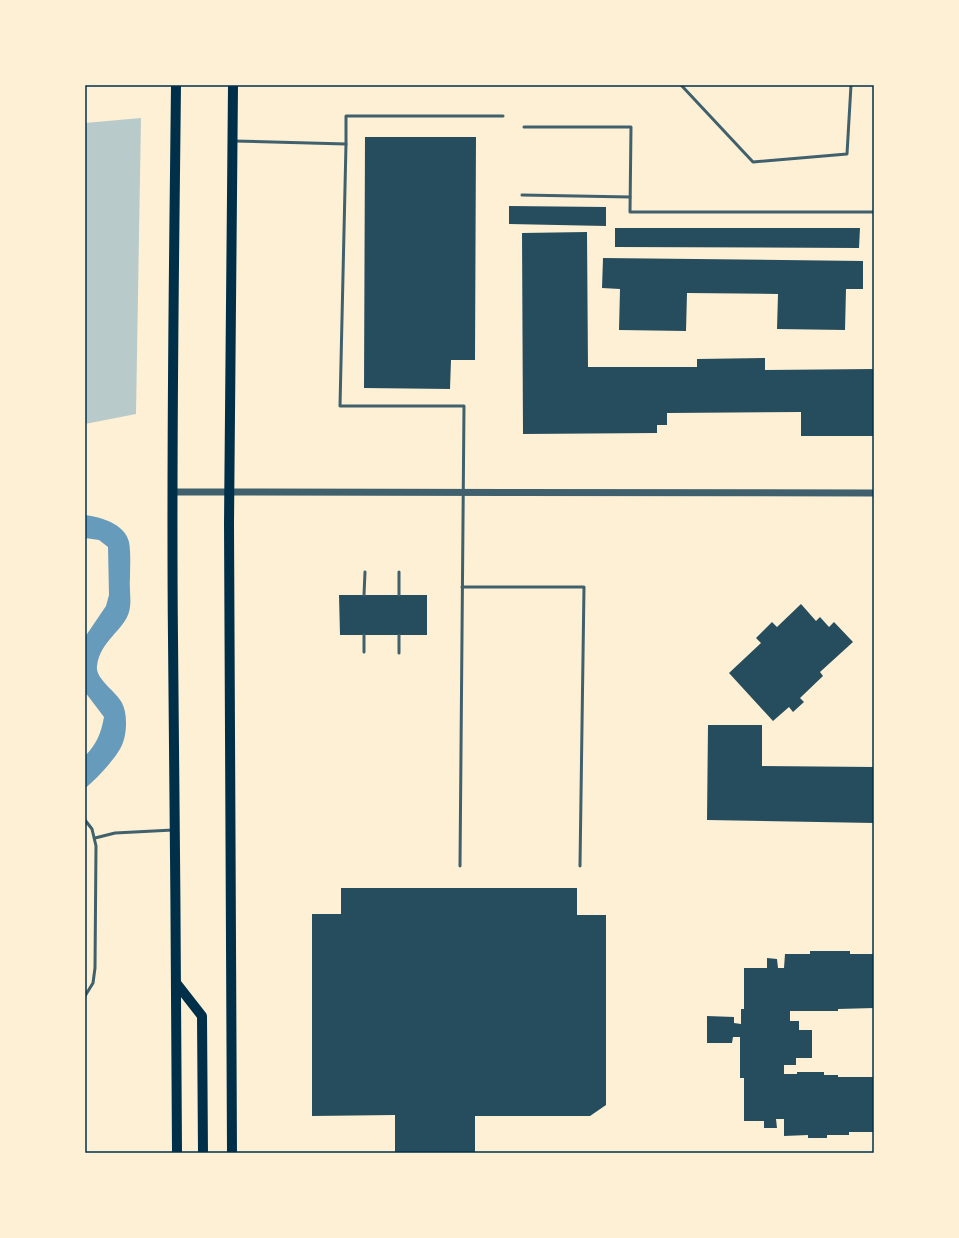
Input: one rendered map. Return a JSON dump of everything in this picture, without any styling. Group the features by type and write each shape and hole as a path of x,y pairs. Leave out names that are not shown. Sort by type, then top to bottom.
{"main road":[{"path":"176,85 173,636 177,984 177,1153"},
{"path":"232,1153 230,493 234,85"},
{"path":"177,984 202,1016 203,1153"}],"street":[{"path":"173,492 462,494 874,493"}],"lane":[{"path":"681,85 753,162 848,154 851,85"},
{"path":"460,866 462,494 464,406 340,406 346,116 503,116"},
{"path":"524,127 631,127 630,212 874,212"},
{"path":"233,141 346,144"},
{"path":"522,195 630,197"},
{"path":"364,595 365,572"},
{"path":"399,572 399,595"},
{"path":"462,587 584,587 580,866"},
{"path":"364,635 364,652"},
{"path":"399,635 399,653"},
{"path":"85,820 92,829 95,838 95,968 93,983 85,996"},
{"path":"95,838 115,833 175,830"}],"shaded area":[{"path":"141,118 136,414 85,424 85,123"}],"water":[{"path":"85,515 112,522 123,530 127,536 130,551 130,608 122,625 107,643 99,657 97,666 99,676 119,698 124,708 126,719 125,737 115,757 85,788 85,756 93,747 98,738 104,717 85,692 85,637 106,606 109,595 108,547 99,540 85,538"}],"building":[{"path":"365,137 476,137 475,360 451,360 450,389 364,388"},
{"path":"509,206 606,207 606,226 509,224"},
{"path":"615,228 860,228 859,248 615,247"},
{"path":"587,232 588,367 697,367 697,359 765,358 765,370 874,369 874,436 801,436 801,412 667,413 667,425 657,425 657,433 523,434 522,233"},
{"path":"603,258 863,261 863,289 846,289 845,330 777,329 778,294 687,293 686,331 619,330 620,289 602,288"},
{"path":"339,595 427,595 427,635 340,635"},
{"path":"801,604 816,621 820,617 829,627 834,622 853,642 820,672 823,676 800,698 804,702 793,712 789,707 773,721 729,673 761,643 756,638 772,622 777,627"},
{"path":"708,725 762,725 762,766 874,767 874,823 707,820"},
{"path":"341,888 577,888 577,915 606,915 606,1105 590,1116 475,1116 475,1153 395,1153 395,1115 312,1116 312,914 341,914"},
{"path":"810,951 850,951 850,954 874,954 874,1008 838,1009 838,1011 790,1011 790,1021 799,1021 799,1030 812,1030 812,1058 796,1058 796,1065 784,1065 784,1074 797,1074 797,1072 824,1072 824,1075 838,1075 838,1077 874,1077 874,1132 849,1132 849,1135 827,1135 827,1138 808,1138 808,1135 784,1136 784,1119 776,1119 777,1128 764,1128 764,1121 744,1121 744,1078 740,1078 740,1037 733,1037 732,1043 707,1043 707,1016 734,1017 734,1023 741,1024 741,1009 744,1009 744,968 767,968 767,958 777,959 778,968 784,968 785,954 810,954"}]}
